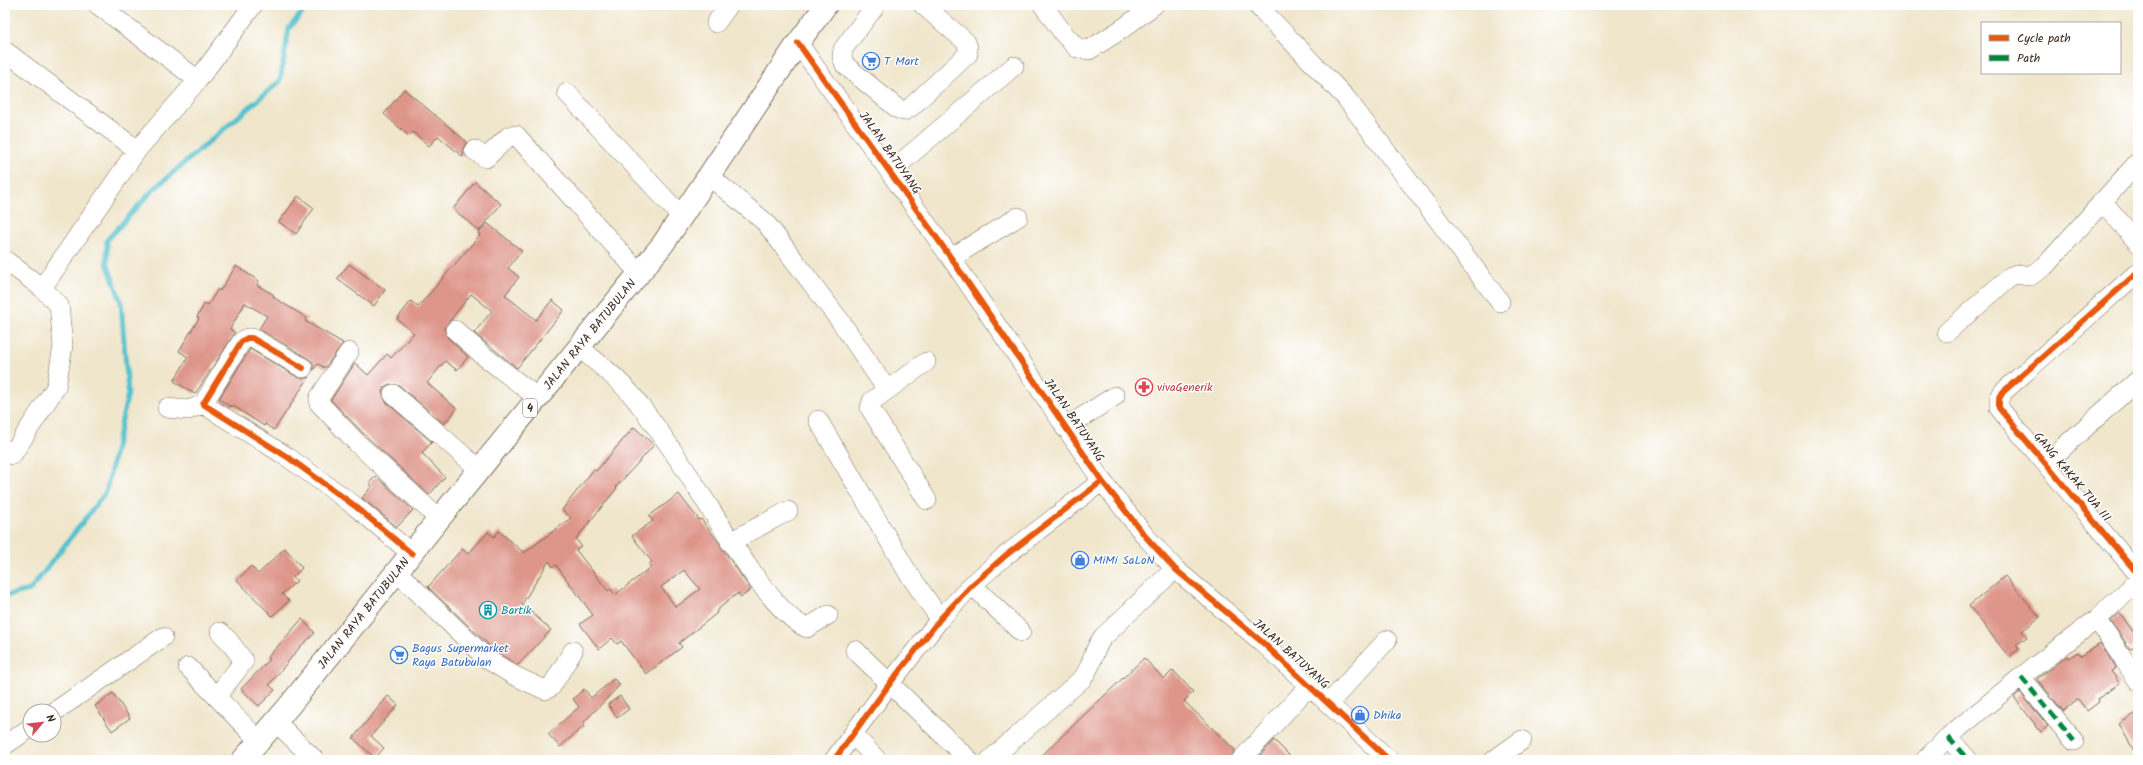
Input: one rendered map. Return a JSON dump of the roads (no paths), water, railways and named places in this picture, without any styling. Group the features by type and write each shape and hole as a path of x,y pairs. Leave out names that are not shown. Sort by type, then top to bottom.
{"highway":[{"name":"JALAN RAYA BATUBULAN","path":"243,760 276,722 639,274 682,217 798,43 826,5"}],"street":[{"path":"98,5 198,80"},
{"path":"42,288 137,150 198,80 253,5"},
{"path":"716,23 729,5"},
{"path":"876,5 842,49 842,57 845,65 898,109 904,111 911,107 968,54 966,42 923,5"},
{"path":"1043,5 1063,33 1077,48 1089,50 1122,29 1154,5"},
{"path":"1257,5 1346,98 1500,302"},
{"name":"JALAN BATUYANG","path":"798,43 951,258 1102,481 1146,537 1175,569 1262,642 1389,760"},
{"path":"5,51 137,150"},
{"path":"890,172 1014,66"},
{"path":"567,93 682,217"},
{"path":"474,150 486,158 509,136 516,135 639,274"},
{"path":"1947,332 2011,276 2017,274 2030,276 2045,266 2138,162"},
{"path":"709,176 765,222 841,322 887,390"},
{"path":"2102,201 2138,243"},
{"path":"951,258 1018,217"},
{"path":"5,260 42,288 59,305 63,346 56,387 12,455 5,449"},
{"name":"GANG KAKAK TUA III","path":"2138,272 2003,392 1999,399 1999,408 2138,574"},
{"path":"455,330 485,357 538,398"},
{"path":"167,408 188,410 203,404 241,342 247,338 252,338 303,368"},
{"path":"580,348 623,385 639,403 704,498 730,542 759,582 800,625 807,628 828,615"},
{"path":"349,352 319,398 320,403 357,443 439,519"},
{"path":"926,362 872,401 870,408 927,500"},
{"path":"2046,463 2138,380"},
{"path":"393,394 480,470"},
{"path":"1065,428 1115,396"},
{"path":"203,404 289,458 355,506 412,554"},
{"path":"818,420 907,571 940,618"},
{"path":"834,760 940,618 972,585 1005,556 1102,481"},
{"path":"730,542 788,511"},
{"path":"990,760 1084,678 1090,670 1099,642 1103,637 1175,569"},
{"path":"397,572 487,659 513,675 545,690 551,687 573,651"},
{"path":"1925,760 1948,737 2021,677 2097,619 2138,581"},
{"path":"972,585 1021,632"},
{"path":"2097,619 2138,681"},
{"path":"218,696 244,661 220,632"},
{"path":"62,706 163,637"},
{"path":"1329,703 1387,640"},
{"path":"856,650 891,682 969,760"},
{"path":"188,666 259,741"},
{"path":"2021,677 2074,741"},
{"path":"1241,760 1309,686"},
{"path":"276,722 315,760"},
{"path":"5,745 22,733"},
{"path":"853,734 877,760"},
{"path":"1948,737 1968,760"},
{"path":"1494,760 1522,740"}],"waterway":[{"path":"5,596 30,590 106,492 128,393 121,302 107,263 107,240 154,189 280,81 289,28 309,5"}],"place":[{"name":"T Mart","path":"871,61"},
{"name":"vivaGenerik","path":"1144,387"},
{"name":"MiMi SaLoN","path":"1080,560"},
{"name":"Bartik","path":"488,610"},
{"name":"Bagus Supermarket Raya Batubulan","path":"399,655"},
{"name":"Dhika","path":"1360,715"}]}
